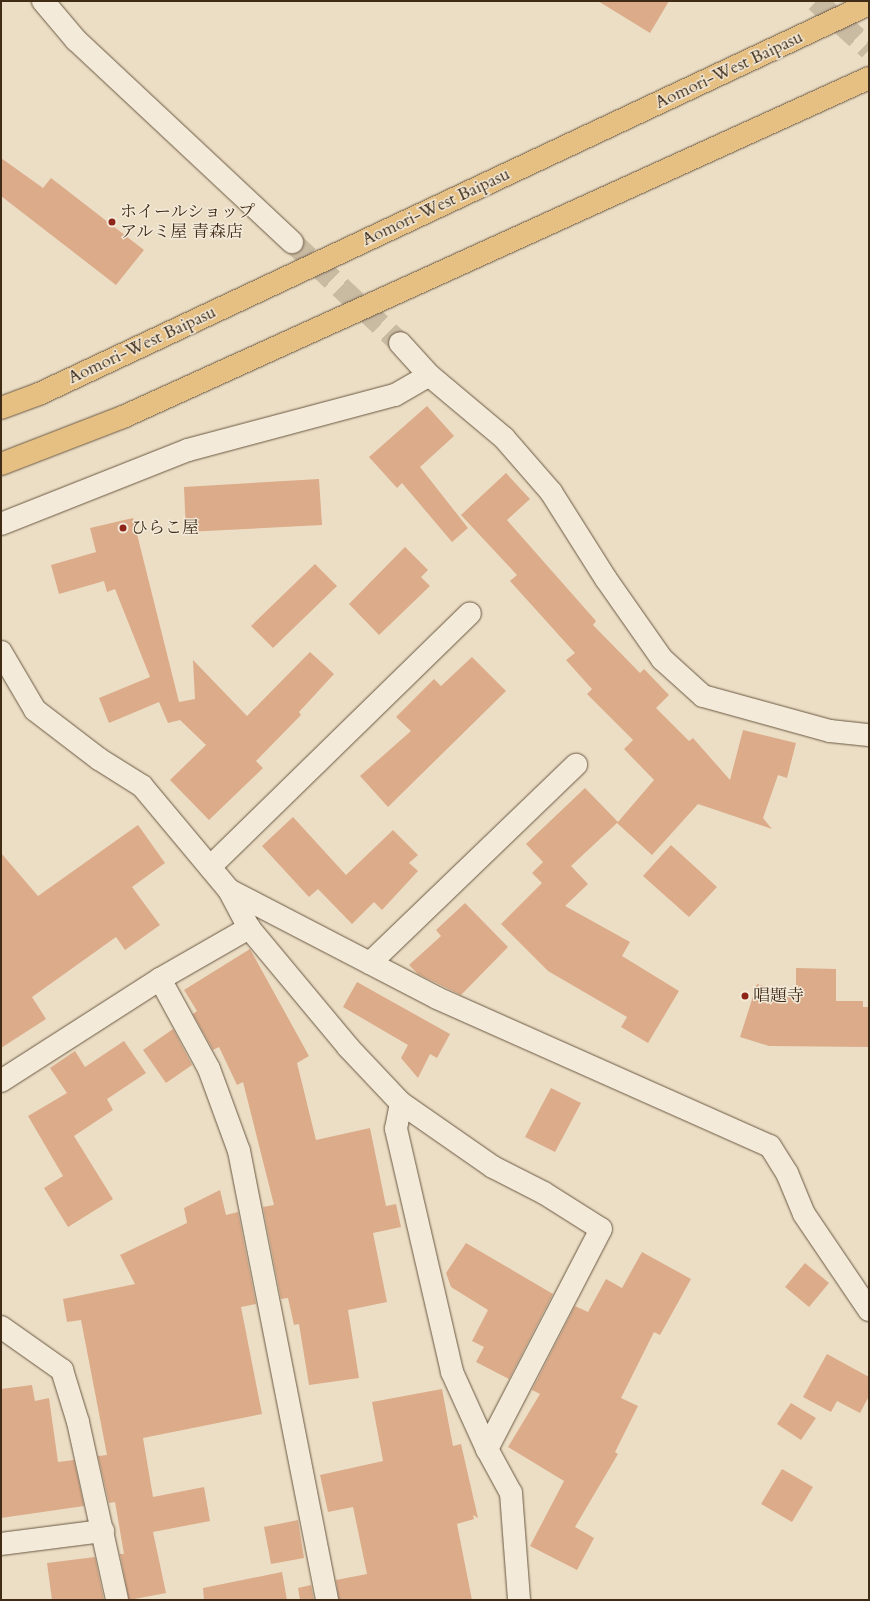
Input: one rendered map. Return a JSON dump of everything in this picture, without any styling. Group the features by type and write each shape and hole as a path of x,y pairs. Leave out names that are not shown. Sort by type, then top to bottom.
{"highway":[{"name":"Aomori-West Baipasu","path":"1,408 40,394 869,4"},
{"path":"1,464 123,417 869,79"}],"street":[{"path":"43,1 76,40 292,242"},
{"path":"400,343 429,375 504,438 551,492 606,579 662,659 703,696 830,731 869,736"},
{"path":"1,524 188,450 395,395 429,375"},
{"path":"210,867 470,613"},
{"path":"1,652 35,710 98,759 142,786 229,890 249,928 348,1047 401,1103 493,1167 544,1193 601,1229 487,1449"},
{"path":"370,963 576,765"},
{"path":"229,890 437,998 770,1146 787,1173 804,1214 869,1310"},
{"path":"1,1081 160,979 249,928"},
{"path":"160,979 209,1069 239,1151 327,1600"},
{"path":"401,1103 396,1129 452,1372 487,1449 511,1493 519,1600"},
{"path":"1,1327 24,1345 62,1370 78,1422 118,1600"},
{"path":"1,1347 24,1345"},
{"path":"1,1544 103,1531"}],"building":[{"path":"598,1 669,1 650,33"},
{"path":"1,158 43,188 51,178 144,250 116,285 1,196"},
{"path":"427,406 454,436 420,467 468,528 452,542 402,483 397,488 369,457"},
{"path":"506,473 530,499 507,520 596,621 593,625 640,673 644,669 669,695 656,708 689,741 693,738 730,780 743,730 796,743 787,778 778,775 763,818 772,829 698,804 652,855 617,823 571,866 588,884 565,906 630,942 622,956 679,991 648,1043 621,1027 627,1017 548,971 501,924 542,883 532,873 543,862 526,844 585,788 618,822 654,780 624,749 633,740 587,694 592,689 566,660 575,653 510,581 517,575 461,515"},
{"path":"319,479 322,525 186,532 184,487"},
{"path":"133,518 179,702 195,699 193,660 247,716 310,652 334,674 299,712 301,715 256,761 263,768 209,820 170,780 206,745 180,720 168,723 159,702 109,723 99,698 150,677 115,589 107,592 104,581 59,594 51,565 96,552 90,528"},
{"path":"405,547 428,570 421,577 430,586 379,635 349,604"},
{"path":"315,564 337,586 273,648 251,626"},
{"path":"472,657 506,691 388,807 360,776 411,731 396,717 434,679 441,686"},
{"path":"293,817 346,875 393,830 418,855 409,863 418,871 382,910 374,902 352,924 318,889 309,897 262,846"},
{"path":"138,825 165,863 132,887 160,925 125,950 116,937 32,997 46,1019 1,1048 1,853 38,896"},
{"path":"671,845 717,887 689,917 643,876"},
{"path":"465,903 508,947 461,995 418,974 409,965 441,936 436,930"},
{"path":"250,949 309,1056 297,1063 316,1140 370,1128 386,1206 396,1204 401,1227 373,1233 387,1302 348,1310 359,1378 309,1385 299,1324 294,1325 288,1298 281,1299 263,1207 274,1205 243,1082 237,1085 219,1047 213,1050 193,1014 197,1011 184,990"},
{"path":"796,968 836,969 836,1001 863,1001 863,1007 869,1007 869,1047 769,1046 740,1037 757,984 796,997"},
{"path":"357,982 450,1034 437,1058 430,1054 418,1078 401,1058 408,1045 343,1007"},
{"path":"173,1029 192,1065 166,1083 143,1050"},
{"path":"124,1041 146,1073 107,1099 113,1110 74,1136 113,1199 68,1227 44,1188 63,1176 28,1116 67,1093 50,1068 75,1051 85,1067"},
{"path":"551,1088 581,1103 555,1152 525,1137"},
{"path":"220,1190 226,1215 238,1212 256,1304 241,1307 262,1414 143,1438 153,1497 204,1487 210,1521 153,1532 166,1593 129,1600 120,1554 124,1554 115,1502 109,1503 98,1456 107,1455 81,1320 67,1322 63,1299 135,1284 120,1255 187,1223 184,1208"},
{"path":"466,1243 553,1294 509,1379 476,1362 484,1347 472,1341 488,1310 451,1287 446,1273"},
{"path":"642,1252 691,1279 660,1335 654,1332 621,1398 638,1406 615,1452 618,1454 575,1527 594,1538 577,1570 530,1546 564,1481 508,1447 540,1394 532,1390 575,1306 588,1312 606,1279 622,1288"},
{"path":"805,1263 829,1283 809,1307 785,1287"},
{"path":"827,1354 869,1377 869,1396 860,1413 837,1401 831,1412 803,1397"},
{"path":"32,1385 35,1401 49,1398 58,1462 74,1460 84,1506 1,1518 1,1389"},
{"path":"442,1389 453,1446 461,1444 478,1518 473,1515 474,1519 457,1524 472,1600 339,1600 336,1580 367,1574 353,1507 328,1512 320,1475 383,1461 372,1402"},
{"path":"791,1403 816,1418 801,1440 777,1424"},
{"path":"782,1469 813,1487 792,1522 761,1504"},
{"path":"298,1520 304,1558 271,1564 264,1527"},
{"path":"95,1557 104,1600 52,1600 47,1563"},
{"path":"282,1572 287,1600 204,1600 203,1588"},
{"path":"311,1585 314,1600 300,1600 298,1588"}],"tunnel":[{"path":"816,1 869,49"},
{"path":"292,242 400,343"}],"place":[{"name":"ホイールショップ アルミ屋 青森店","path":"112,222"},
{"name":"ひらこ屋","path":"123,528"},
{"name":"唱題寺","path":"745,996"}]}
